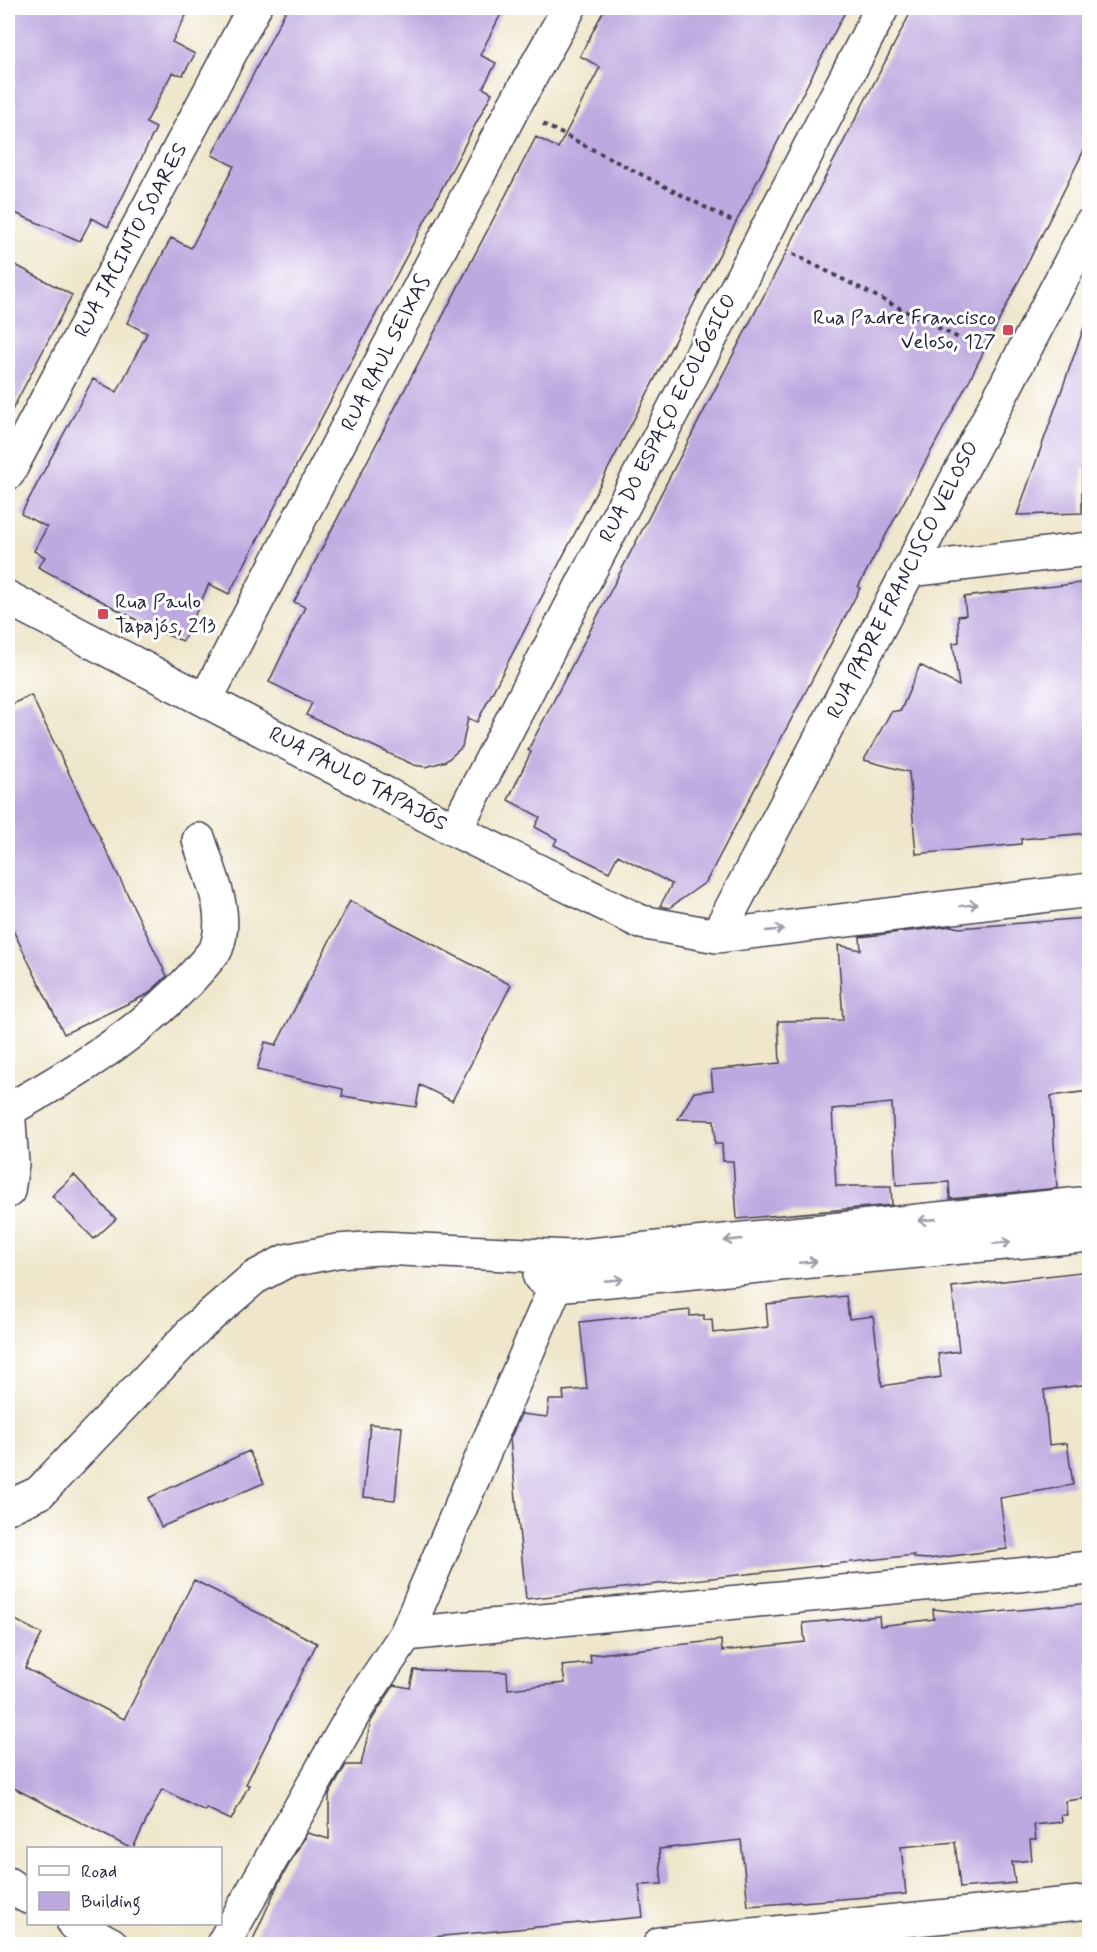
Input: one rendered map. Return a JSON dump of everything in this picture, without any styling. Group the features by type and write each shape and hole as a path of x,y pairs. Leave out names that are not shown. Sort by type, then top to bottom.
{"street":[{"name":"RUA JACINTO SOARES","path":"8,473 254,8"},
{"name":"RUA RAUL SEIXAS","path":"206,699 508,118 569,8"},
{"name":"RUA DO ESPAÇO ECOLÓGICO","path":"455,830 882,8"},
{"name":"RUA PADRE FRANCISCO VELOSO","path":"717,936 1089,225"},
{"path":"909,570 1089,549"},
{"name":"RUA PAULO TAPAJÓS","path":"8,598 455,830 640,922 717,936 1089,890"},
{"path":"8,1191 12,1164 8,1109 106,1051 152,1016 216,949 222,934 223,918 199,840"},
{"path":"8,1507 39,1493 197,1327 254,1278 286,1261 337,1251 370,1249 494,1252 571,1257 1089,1203"},
{"path":"494,1252 556,1286 1089,1235"},
{"path":"223,1944 358,1706 405,1634 556,1286 571,1257"},
{"path":"405,1634 1089,1568"},
{"path":"8,1884 27,1896"},
{"path":"660,1944 1086,1899"},
{"path":"78,1925 111,1944"}],"building":[{"path":"8,8 190,8 172,42 195,54 183,75 172,73 146,123 156,128 108,227 92,218 80,241 8,210"},
{"path":"287,8 504,8 480,55 496,63 483,88 492,93 229,594 209,584 183,641 159,632 38,567 45,557 34,551 47,527 21,514 93,379 117,392 147,333 127,323 171,238 191,248 234,166 212,155"},
{"path":"605,8 847,8 477,722 468,718 462,747 446,761 426,767 414,765 306,715 312,703 269,682 305,607 294,602 536,137 558,148 600,67 580,56"},
{"path":"913,8 1089,8 1089,140 971,377 858,587 860,588 706,882 669,908 660,906 672,884 618,855 609,872 554,845 557,839 535,827 540,817 508,800 531,752 528,750"},
{"path":"8,261 72,295 8,418"},
{"path":"1086,322 1089,322 1089,470 1082,469 1082,513 1017,515"},
{"path":"1089,582 1089,833 1021,839 1021,844 916,854 909,772 864,760 891,712 901,710 920,665 959,686 953,643 959,642 958,616 966,615 964,597"},
{"path":"31,695 167,976 148,994 64,1034 8,920 8,706"},
{"path":"350,901 511,985 452,1101 420,1085 416,1107 342,1096 343,1089 257,1070 265,1042 276,1045"},
{"path":"1086,918 1089,963 1089,1091 1051,1096 1057,1188 950,1199 949,1182 896,1185 892,1103 832,1109 836,1186 891,1186 892,1205 737,1219 733,1161 723,1161 722,1144 715,1144 714,1120 678,1119 694,1092 713,1090 711,1070 780,1063 778,1021 843,1020 838,945 861,950 860,937 951,926 959,928"},
{"path":"74,1175 116,1219 94,1239 52,1196"},
{"path":"1089,1271 1089,1384 1044,1390 1049,1445 1067,1443 1073,1485 1000,1498 1007,1549 928,1559 914,1558 914,1555 526,1599 510,1439 521,1414 547,1417 549,1400 564,1400 563,1391 587,1389 580,1322 690,1310 690,1316 704,1315 704,1320 712,1319 713,1333 768,1327 766,1304 846,1296 849,1319 873,1316 882,1386 941,1377 938,1354 959,1351 952,1287"},
{"path":"370,1424 402,1427 395,1500 363,1497"},
{"path":"249,1451 264,1483 161,1527 148,1498"},
{"path":"194,1580 317,1643 246,1784 249,1785 231,1820 206,1808 205,1811 162,1789 133,1847 128,1847 8,1785 8,1616 42,1634 25,1668 124,1719"},
{"path":"1089,1603 1089,1798 1065,1801 1067,1815 1061,1815 1062,1822 1034,1825 1036,1840 1030,1840 1032,1860 1012,1862 1015,1883 960,1888 955,1842 901,1847 906,1894 748,1906 741,1840 659,1849 662,1884 639,1885 643,1917 359,1944 251,1944 278,1884 307,1833 329,1839 329,1795 346,1765 361,1765 371,1721 394,1685 410,1688 414,1670 507,1672 508,1689 565,1683 562,1666 591,1663 590,1655 721,1640 722,1651 805,1642 803,1623 879,1616 880,1626 934,1619 933,1609 978,1614"}],"place":[{"name":"Rua Padre Francisco Veloso, 127","path":"1008,330"},
{"name":"Rua Paulo Tapajós, 213","path":"103,614"}]}
